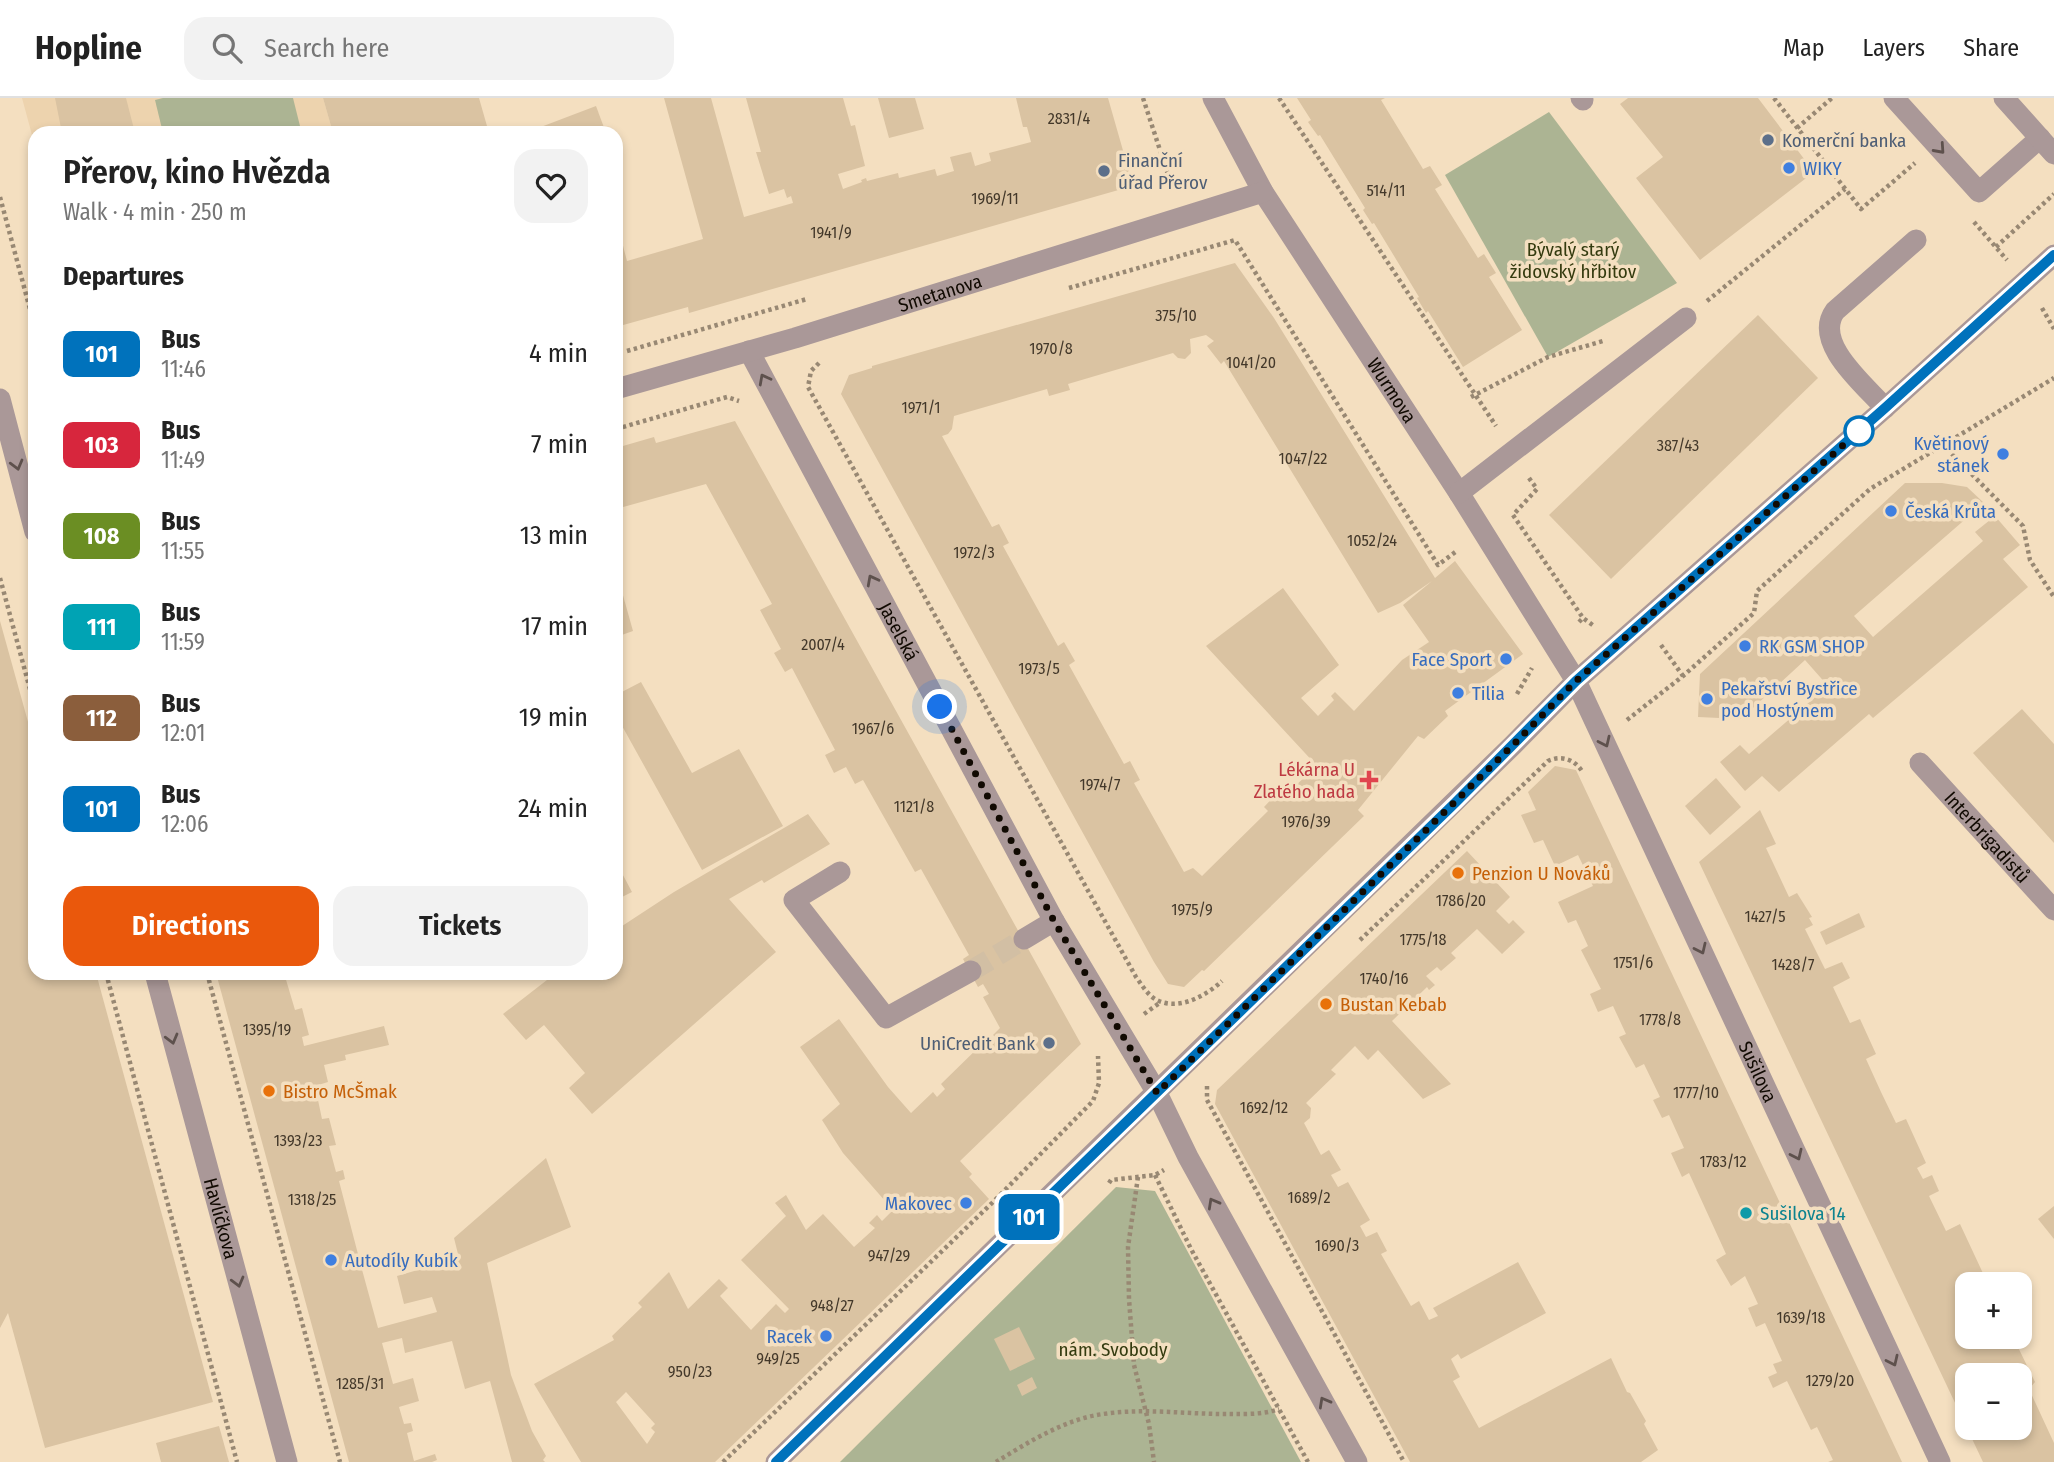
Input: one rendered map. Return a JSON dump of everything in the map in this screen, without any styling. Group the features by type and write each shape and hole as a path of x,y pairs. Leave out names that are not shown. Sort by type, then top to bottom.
{"street":[{"name":"Wurmova","path":"1213,98 1264,192 1459,493 1576,681"},
{"path":"1894,98 1979,192 2040,138"},
{"path":"2004,98 2054,154"},
{"name":"Smetanova","path":"623,387 749,351 1264,192"},
{"path":"1885,408 1837,353 1830,339 1830,321 1835,311 1916,240"},
{"path":"776,1462 1157,1093 1576,681 2054,255"},
{"path":"1459,493 1686,318"},
{"name":"Jaselská","path":"749,351 1054,921 1157,1093"},
{"path":"0,399 28,505"},
{"name":"Sušilova","path":"1576,681 1940,1462"},
{"name":"Interbrigadistů","path":"1920,763 2054,909"},
{"path":"840,872 794,900 886,1018 971,971"},
{"path":"1024,939 1054,921"},
{"name":"Havlíčkova","path":"157,980 287,1462"},
{"path":"1157,1093 1188,1157 1357,1462"}],"path":[{"path":"1143,98 1174,194"},
{"path":"1279,98 1537,489 1513,514 1583,618"},
{"path":"1774,98 1861,209 1918,160"},
{"path":"1797,128 1832,98"},
{"path":"1996,247 2054,194"},
{"path":"0,197 28,302"},
{"path":"1064,289 1235,240 1438,565 1457,549 1465,560"},
{"path":"2042,308 2054,329"},
{"path":"826,359 811,371 808,387 1136,977 1152,998 1176,1003 1201,998 1225,979"},
{"path":"1628,720 1684,676 1754,613 1757,591 1870,489 2054,378"},
{"path":"623,427 727,397 737,399 741,404"},
{"path":"1942,444 2022,526 2030,560 2054,597"},
{"path":"0,578 28,682"},
{"path":"1516,695 1535,662"},
{"path":"1573,761 1576,754"},
{"path":"1359,941 1548,761 1557,758 1573,761 1586,781"},
{"path":"108,980 237,1462"},
{"path":"209,980 340,1462"},
{"path":"723,1462 992,1203 1093,1101 1099,1083 1099,1059 1096,1052"},
{"path":"1211,1079 1206,1091 1207,1100 1404,1462"},
{"path":"1218,1139 1225,1134"},
{"path":"1101,1190 1111,1180 1155,1175 1191,1249 1308,1462"},
{"path":"1138,1177 1129,1230 1129,1278 1134,1365 1154,1462"},
{"path":"996,1462 1055,1430 1091,1415 1145,1412 1241,1414 1279,1409"}],"shaded area":[{"path":"22,98 323,98 331,126 30,126"}],"green space":[{"path":"293,98 300,126 161,126 155,100"},
{"name":"Bývalý starý židovský hřbitov","path":"1549,112 1677,283 1548,357 1445,175"},
{"name":"nám. Svobody","path":"1116,1187 1155,1191 1301,1462 840,1462"}],"building":[{"path":"55,98 126,98 133,126 61,126"},
{"path":"323,98 479,98 487,126 331,126"},
{"path":"664,98 711,98 744,217 793,203 791,196 787,198 784,189 769,194 756,152 761,152 746,98 843,98 851,126 855,125 865,166 838,174 843,189 866,178 867,181 898,173 899,178 935,169 937,176 954,171 950,157 971,152 975,166 991,161 989,153 1031,142 1027,127 1023,127 1016,98 1108,98 1130,175 1122,189 689,313 688,307 623,325 623,246 627,261 703,239"},
{"path":"878,98 915,98 924,129 889,138"},
{"path":"1297,98 1385,98 1381,100 1423,169 1430,166 1442,185 1435,189 1478,258 1484,254 1496,273 1489,277 1522,330 1463,367 1428,311 1426,313 1417,298 1419,297 1374,223 1372,224 1363,210 1365,208 1320,135 1318,136 1308,122 1311,120"},
{"path":"1628,98 1758,98 1814,172 1700,260 1636,178 1663,157 1620,104"},
{"path":"596,106 603,126 543,126"},
{"path":"1235,263 1274,318 1435,578 1455,561 1523,654 1445,711 1448,716 1424,739 1418,736 1358,810 1364,816 1204,971 1184,987 1168,984 841,394 849,375 872,366","holes":["1206,335 1214,341 1207,346 1221,364 1224,361 1378,613 1400,603 1432,581 1403,605 1429,642 1402,660 1354,711 1335,692 1331,696 1334,700 1318,716 1301,698 1339,665 1283,588 1206,646 1317,766 1284,796 1279,791 1264,807 1268,811 1202,876 1193,868 1184,872 1134,783 1140,780 1130,761 1124,764 1069,665 1075,661 1064,642 1058,646 1003,546 1009,543 999,524 992,527 942,436 952,429 954,416 1047,389 1049,396 1070,390 1068,384 1173,353 1178,358 1185,359 1191,353 1190,339"]},
{"path":"1758,315 1818,378 1611,579 1549,515"},
{"path":"735,421 1081,1044 960,1161 972,1174 969,1177 989,1199 715,1462 581,1462 534,1384 614,1340 612,1336 642,1307 638,1303 669,1272 688,1309 719,1279 728,1288 720,1296 751,1330 776,1304 785,1313 789,1309 741,1260 786,1216 775,1203 786,1195 806,1230 823,1214 854,1247 875,1228 869,1223 877,1215 882,1221 893,1210 843,1153 822,1120 840,1104 800,1047 839,1019 888,1087 911,1113 933,1092 937,1097 945,1089 941,1084 984,1042 989,1047 997,1038 993,1035 1000,1028 983,997 989,994 983,984 978,987 963,959 969,955 921,869 915,872 863,780 855,784 846,767 834,773 825,755 835,750 792,668 785,672 774,653 781,649 760,610 772,604 706,484 623,507 623,446 654,437 656,443","holes":["626,1392 655,1424 651,1428 655,1432 647,1444 616,1402"]},
{"path":"1905,483 1942,483 1967,487 1984,503 1854,616 1873,637 1983,541 1975,532 1995,516 2020,545 2003,559 2028,587 1873,718 1869,714 1779,792 1762,776 1745,791 1720,762 1740,745 1749,754 1828,686 1805,660 1741,719 1698,717 1700,674"},
{"path":"623,595 633,631 623,635"},
{"path":"0,621 28,722 28,980 98,980 213,1402 45,1448 8,1313 0,1328"},
{"path":"641,682 692,773 739,749 783,826 702,870 623,728 623,691"},
{"path":"2022,709 2054,744 2054,843 1973,753"},
{"path":"1555,766 1576,770 1902,1462 1828,1462 1833,1460 1817,1427 1811,1430 1787,1381 1773,1388 1768,1377 1777,1373 1773,1364 1782,1361 1765,1323 1756,1327 1748,1308 1758,1304 1745,1276 1731,1286 1716,1260 1726,1254 1689,1173 1682,1177 1671,1153 1684,1148 1669,1115 1662,1118 1653,1100 1660,1097 1644,1064 1636,1068 1619,1037 1626,1034 1613,1006 1598,1012 1590,994 1601,989 1581,950 1588,946 1576,920 1568,923 1558,902 1593,886 1578,855 1555,866 1543,840 1534,843 1521,815 1536,810 1528,792"},
{"path":"1716,778 1741,807 1710,835 1685,806"},
{"path":"1760,810 1776,844 1766,848 1789,897 1797,893 1812,917 1809,918 1813,925 1805,929 1825,969 1842,962 1850,978 1833,987 1850,1023 1860,1019 1876,1054 1866,1059 1881,1092 1896,1123 1906,1119 1926,1163 1917,1168 1923,1179 1932,1175 1939,1191 1929,1196 1946,1231 1960,1224 1982,1272 1955,1272 1955,1349 2019,1349 2026,1363 1955,1363 1955,1403 1699,862"},
{"path":"808,814 830,844 764,883 762,880 729,899 776,952 592,1114 569,1088 585,1073 544,1025 526,1040 503,1014 547,980 623,980 623,925 674,892"},
{"path":"1467,851 1510,897 1496,911 1509,924 1513,920 1525,932 1502,954 1477,929 1451,953 1456,958 1441,971 1437,967 1426,976 1435,985 1429,990 1427,987 1392,1021 1451,1084 1423,1099 1378,1050 1368,1060 1355,1046 1331,1070 1336,1074 1306,1103 1311,1108 1310,1118 1304,1123 1321,1155 1329,1150 1341,1170 1331,1175 1338,1187 1348,1182 1370,1220 1360,1226 1366,1237 1377,1232 1387,1251 1381,1254 1411,1306 1419,1301 1429,1320 1438,1316 1433,1308 1518,1262 1546,1313 1461,1359 1458,1354 1451,1359 1460,1377 1453,1381 1479,1428 1611,1358 1627,1392 1646,1421 1644,1424 1658,1450 1641,1462 1410,1462 1215,1104 1217,1090"},
{"path":"623,875 632,892 623,896"},
{"path":"1859,913 1865,927 1826,945 1820,932"},
{"path":"218,980 286,980 295,1010 302,1008 309,1035 302,1037 304,1046 384,1026 389,1045 345,1055 346,1060 324,1065 328,1082 315,1086 322,1119 329,1118 336,1145 329,1146 336,1172 343,1170 345,1179 339,1181 359,1258 366,1256 368,1264 361,1266 378,1328 437,1312 432,1297 404,1304 397,1276 459,1258 454,1238 546,1158 571,1227 487,1263 511,1375 532,1431 546,1456 543,1460 545,1462 512,1462 490,1381 465,1389 452,1341 405,1353 402,1338 382,1343 393,1384 413,1378 419,1401 399,1407 404,1424 411,1423 413,1431 407,1433 414,1461 435,1454 437,1460 432,1462 349,1462"},
{"path":"2054,1206 2054,1239 2038,1219"},
{"path":"1019,1327 1035,1359 1010,1371 994,1339"},
{"path":"1032,1377 1037,1388 1022,1396 1017,1385"},
{"path":"2032,1395 2054,1443 2054,1462 1983,1462 1973,1440 2032,1440"},
{"path":"219,1426 229,1462 161,1462 156,1443"}],"tunnel":[{"path":"971,971 1024,939"}],"bus line":[{"name":"101","path":"776,1462 1455,803 1576,681 2054,255"}],"place":[{"name":"Komerční banka","path":"1768,140"},
{"name":"WIKY","path":"1789,168"},
{"name":"Finanční úřad Přerov","path":"1104,171"},
{"name":"Květinový stánek","path":"2003,454"},
{"name":"Česká Krůta","path":"1891,511"},
{"name":"RK GSM SHOP","path":"1745,646"},
{"name":"Face Sport","path":"1506,659"},
{"name":"Tilia","path":"1458,693"},
{"name":"Pekařství Bystřice pod Hostýnem","path":"1707,699"},
{"name":"Lékárna U Zlatého hada","path":"1369,780"},
{"name":"Penzion U Nováků","path":"1458,873"},
{"name":"Bustan Kebab","path":"1326,1004"},
{"name":"UniCredit Bank","path":"1049,1043"},
{"name":"Bistro McŠmak","path":"269,1091"},
{"name":"Makovec","path":"966,1203"},
{"name":"Sušilova 14","path":"1746,1213"},
{"name":"Autodíly Kubík","path":"331,1260"},
{"name":"Racek","path":"826,1336"}],"route":[{"path":"940,707 1054,921 1157,1093 1576,681 1865,426 1859,431"}]}
